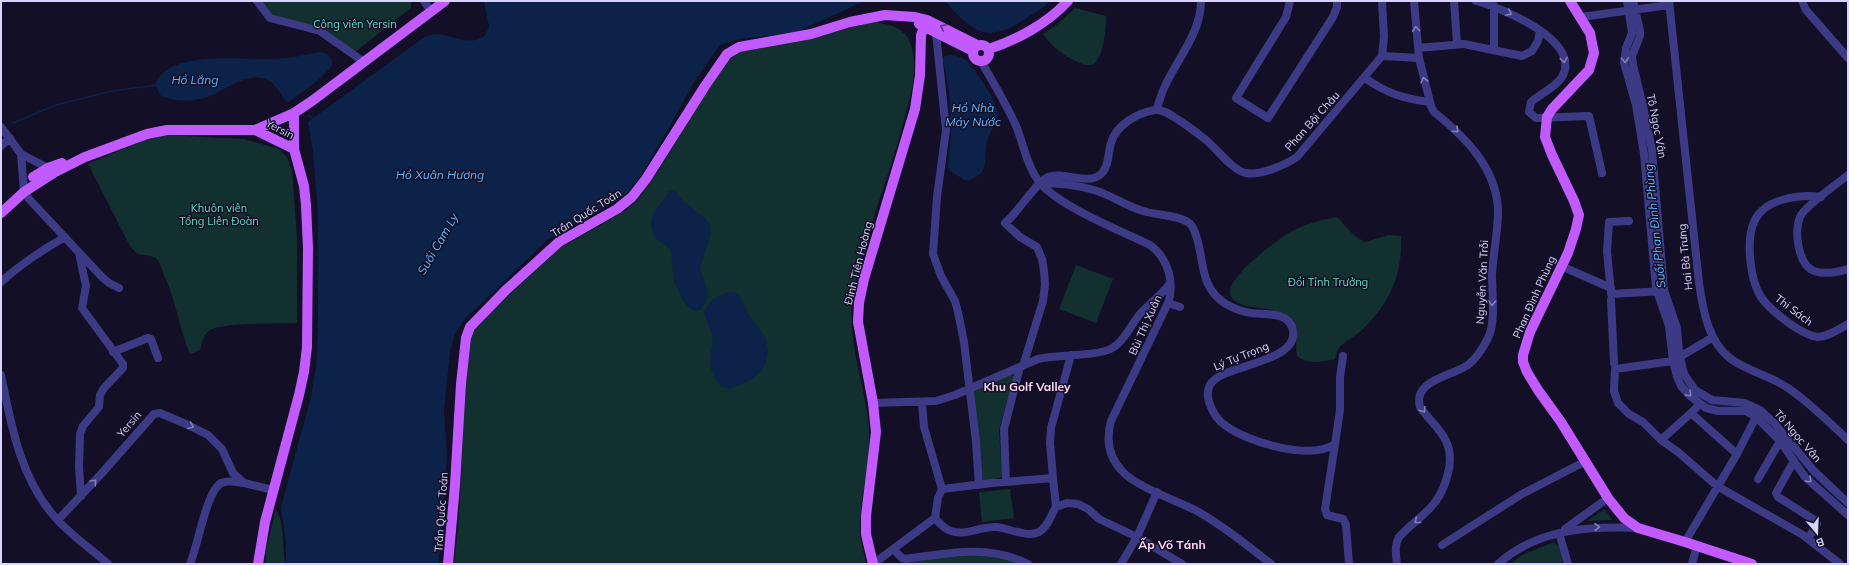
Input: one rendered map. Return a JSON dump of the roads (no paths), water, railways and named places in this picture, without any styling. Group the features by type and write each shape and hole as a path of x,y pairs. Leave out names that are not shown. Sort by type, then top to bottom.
{"main road":[{"path":"258,564 261,536 299,395 307,347 308,248 306,205 302,180 294,149 294,113 445,1"},
{"path":"988,49 1002,45 1051,17 1068,1"},
{"name":"Phan Đình Phùng","path":"1570,1 1590,33 1594,44 1592,62 1583,77 1562,96 1547,117 1545,137 1548,148 1574,201 1578,215 1572,243 1530,332 1523,355 1524,362 1531,380 1561,422 1608,498 1624,518 1638,528 1697,545 1734,561 1752,564"},
{"name":"Trần Quốc Toản","path":"448,564 466,338 474,322 506,290 559,242 617,209 632,197 646,179 709,80 732,50 753,44 811,34 873,16 901,16 925,23 975,48"},
{"name":"Trần Quốc Toản","path":"925,23 936,33 975,48"},
{"name":"Đinh Tiên Hoàng","path":"873,564 866,534 866,516 876,443 873,403 858,328 859,303 864,279 915,109 920,75 920,47 925,23"},
{"path":"983,45 988,49 988,57 981,61 976,59 975,48 983,45"},
{"name":"Yersin","path":"1,204 52,170 74,158 85,157 147,134 167,130 255,130 294,113"},
{"name":"Yersin","path":"255,130 294,149"},
{"name":"Yersin","path":"1,213 24,188"}],"street":[{"path":"257,1 270,18 320,31 364,62"},
{"path":"424,1 431,11"},
{"path":"1006,482 1004,429 1043,301 1045,285 1042,259 1037,247 1020,237 1004,223 1011,218 1040,183 1047,178 1056,175 1084,178 1097,177 1105,170 1111,142 1117,131 1127,122 1142,113 1157,110 1163,88 1195,32 1201,1"},
{"path":"1290,1 1286,17 1236,98 1268,118 1333,17 1338,7 1337,1"},
{"path":"1382,1 1384,37 1382,56 1419,58"},
{"name":"Nguyễn Văn Trỗi","path":"1397,564 1395,550 1399,537 1430,509 1440,497 1451,463 1447,442 1420,407 1420,394 1430,383 1467,366 1474,360 1482,349 1491,328 1492,264 1498,212 1495,195 1486,170 1476,151 1463,137 1434,112 1430,102 1419,58 1414,1"},
{"path":"1454,1 1457,44"},
{"path":"1476,1 1494,6 1540,31 1556,42 1562,51 1566,63 1561,78 1554,86 1531,102 1528,108 1529,112 1536,118 1589,116 1602,173"},
{"name":"Tô Ngọc Vân","path":"1627,1 1632,6 1632,33 1626,48 1624,63 1637,111 1651,181 1651,244 1676,360 1677,377 1681,386 1706,408 1718,411 1746,411 1756,417 1780,441 1809,480 1848,515"},
{"path":"1802,1 1806,10 1848,58"},
{"path":"1581,18 1632,6 1669,3"},
{"name":"Hai Bà Trưng","path":"1669,3 1699,283 1706,317 1713,337 1722,351 1732,360 1789,388 1848,440"},
{"path":"1494,6 1494,50"},
{"path":"1418,48 1457,44 1472,45 1516,56 1527,55 1535,47 1540,31"},
{"path":"936,33 946,130 937,197 933,254 941,276 955,301 958,312 976,442 979,485"},
{"name":"Phan Bội Châu","path":"1157,110 1169,114 1181,121 1207,141 1236,169 1245,173 1279,167 1297,156 1365,78 1382,56"},
{"name":"Bùi Thị Xuân","path":"981,61 1010,112 1031,168 1040,183 1049,192 1068,204 1156,249 1165,263 1171,291 1168,303 1111,421 1108,438 1112,456 1123,473 1141,485 1197,512 1220,525 1272,564"},
{"path":"1365,78 1387,92 1412,100 1430,102"},
{"path":"1,127 21,154 52,170"},
{"path":"1,146 10,138"},
{"path":"21,154 24,188 79,253 109,283 119,288"},
{"path":"1848,175 1801,216 1796,240 1808,267 1813,270 1830,272 1848,269"},
{"name":"Lý Tự Trọng","path":"1040,183 1062,184 1095,190 1125,205 1144,212 1185,220 1191,225 1203,272 1208,286 1214,294 1225,304 1238,310 1281,317 1290,324 1293,336 1290,342 1281,351 1259,362 1223,373 1216,378 1208,388 1208,395 1213,411 1225,426 1257,441 1282,447 1310,450 1322,449 1335,444"},
{"name":"Thi Sách","path":"1821,197 1809,195 1793,198 1774,202 1763,208 1751,229 1749,243 1752,270 1759,293 1767,304 1784,319 1807,334 1818,337 1824,336 1848,324"},
{"path":"1629,221 1609,222 1607,251 1611,294 1660,291"},
{"path":"1,282 22,264 65,237"},
{"path":"79,253 86,286 82,308 123,364 123,368 104,388 100,395 99,407 83,426 80,434 79,467 81,496"},
{"path":"1561,266 1611,288"},
{"path":"873,403 922,403 936,401 969,389 1022,366 1052,356 1106,351 1116,346 1140,314 1164,292 1170,283"},
{"path":"1611,300 1614,391 1618,403 1628,414 1643,422 1661,440 1678,452 1717,486 1808,539 1840,564"},
{"path":"1168,303 1180,307"},
{"path":"1614,366 1676,360 1713,337"},
{"path":"113,352 148,338 151,339 158,358"},
{"path":"935,518 940,524 950,531 962,533 987,527 996,527 1034,533 1045,527 1056,507 1050,443 1051,428 1071,355"},
{"path":"1343,356 1340,377 1340,410 1325,509 1327,515 1343,519 1346,526 1349,564"},
{"name":"Tô Ngọc Vân","path":"1676,360 1695,390 1712,400 1745,404 1760,410 1779,429 1814,471 1848,503"},
{"path":"1,375 15,437 26,469 43,503 58,520 108,564"},
{"path":"873,564 935,518 938,498 942,489 924,427 922,403"},
{"path":"1661,440 1700,404"},
{"name":"Yersin","path":"58,520 154,414 160,413 202,431 218,446 237,478 244,483"},
{"path":"1691,413 1737,454"},
{"path":"1685,542 1737,454 1756,417"},
{"path":"1758,479 1780,441"},
{"path":"1442,545 1522,494 1586,461"},
{"path":"1794,461 1776,493 1778,496 1816,522 1808,539"},
{"path":"942,489 1053,478"},
{"path":"190,564 210,499 216,488 228,481 273,490"},
{"path":"1121,564 1137,537 1157,492"},
{"path":"1559,533 1608,498"},
{"path":"1056,507 1068,503 1078,504 1088,509 1099,519 1137,537 1182,564"},
{"path":"1498,564 1521,547 1559,533 1588,527 1638,528"},
{"path":"1559,533 1568,564"},
{"path":"1692,564 1697,545"},
{"path":"893,549 902,558 906,559 956,551 975,551 1005,555 1028,564"}],"water":[{"name":"Hồ Xuân Hương","path":"484,1 865,1 796,32 740,39 720,45 694,82 642,174 629,191 618,200 547,240 462,322 455,334 450,351 444,411 447,455 441,544 438,564 286,564 286,544 281,507 311,397 316,366 318,333 318,212 313,152 308,122 423,38 435,34 466,40 480,39 486,34 489,26"},
{"path":"945,1 1048,2 1045,6 1015,25 992,33 982,31 971,26"},
{"name":"Hồ Lắng","path":"320,52 329,56 332,60 332,66 317,81 289,102 286,101 271,82 263,78 247,79 202,99 190,100 178,100 161,96 155,85 162,74 174,66 189,61 225,58 277,59"},
{"name":"Hồ Nhà Máy Nước","path":"952,55 966,60 975,70 990,94 998,115 986,145 985,164 983,169 980,174 966,181 950,171 948,166 951,137 949,92 943,59 945,56"},
{"path":"670,190 676,192 681,199 706,219 711,227 711,234 700,268 708,292 705,303 701,309 696,311 690,309 682,299 674,281 671,252 667,246 656,239 651,228 651,220 655,211"},
{"path":"733,292 740,296 749,315 765,337 768,350 763,370 752,379 729,389 720,386 711,369 710,360 713,338 704,311 716,297"}],"waterway":[{"name":"Suối Phan Đình Phùng","path":"1632,43 1636,34"},
{"path":"13,123 56,105 112,91 157,85"},
{"path":"309,115 314,120"},
{"name":"Suối Phan Đình Phùng","path":"1648,158 1651,190"},
{"name":"Suối Phan Đình Phùng","path":"1683,382 1691,391"},
{"name":"Suối Phan Đình Phùng","path":"1702,400 1716,405 1743,407"},
{"name":"Suối Phan Đình Phùng","path":"1797,457 1813,476 1838,499"}],"district":[{"name":"Khu Golf Valley","path":"1027,387"},
{"name":"Ấp Võ Tánh","path":"1172,545"}],"park label":[{"name":"Công viên Yersin","path":"355,24"},
{"name":"Khuôn viên Tổng Liên Đoàn","path":"219,214"},
{"name":"Đồi Tỉnh Trưởng","path":"1328,282"}],"water label":[{"name":"Suối Cam Ly","path":"438,244"}]}
